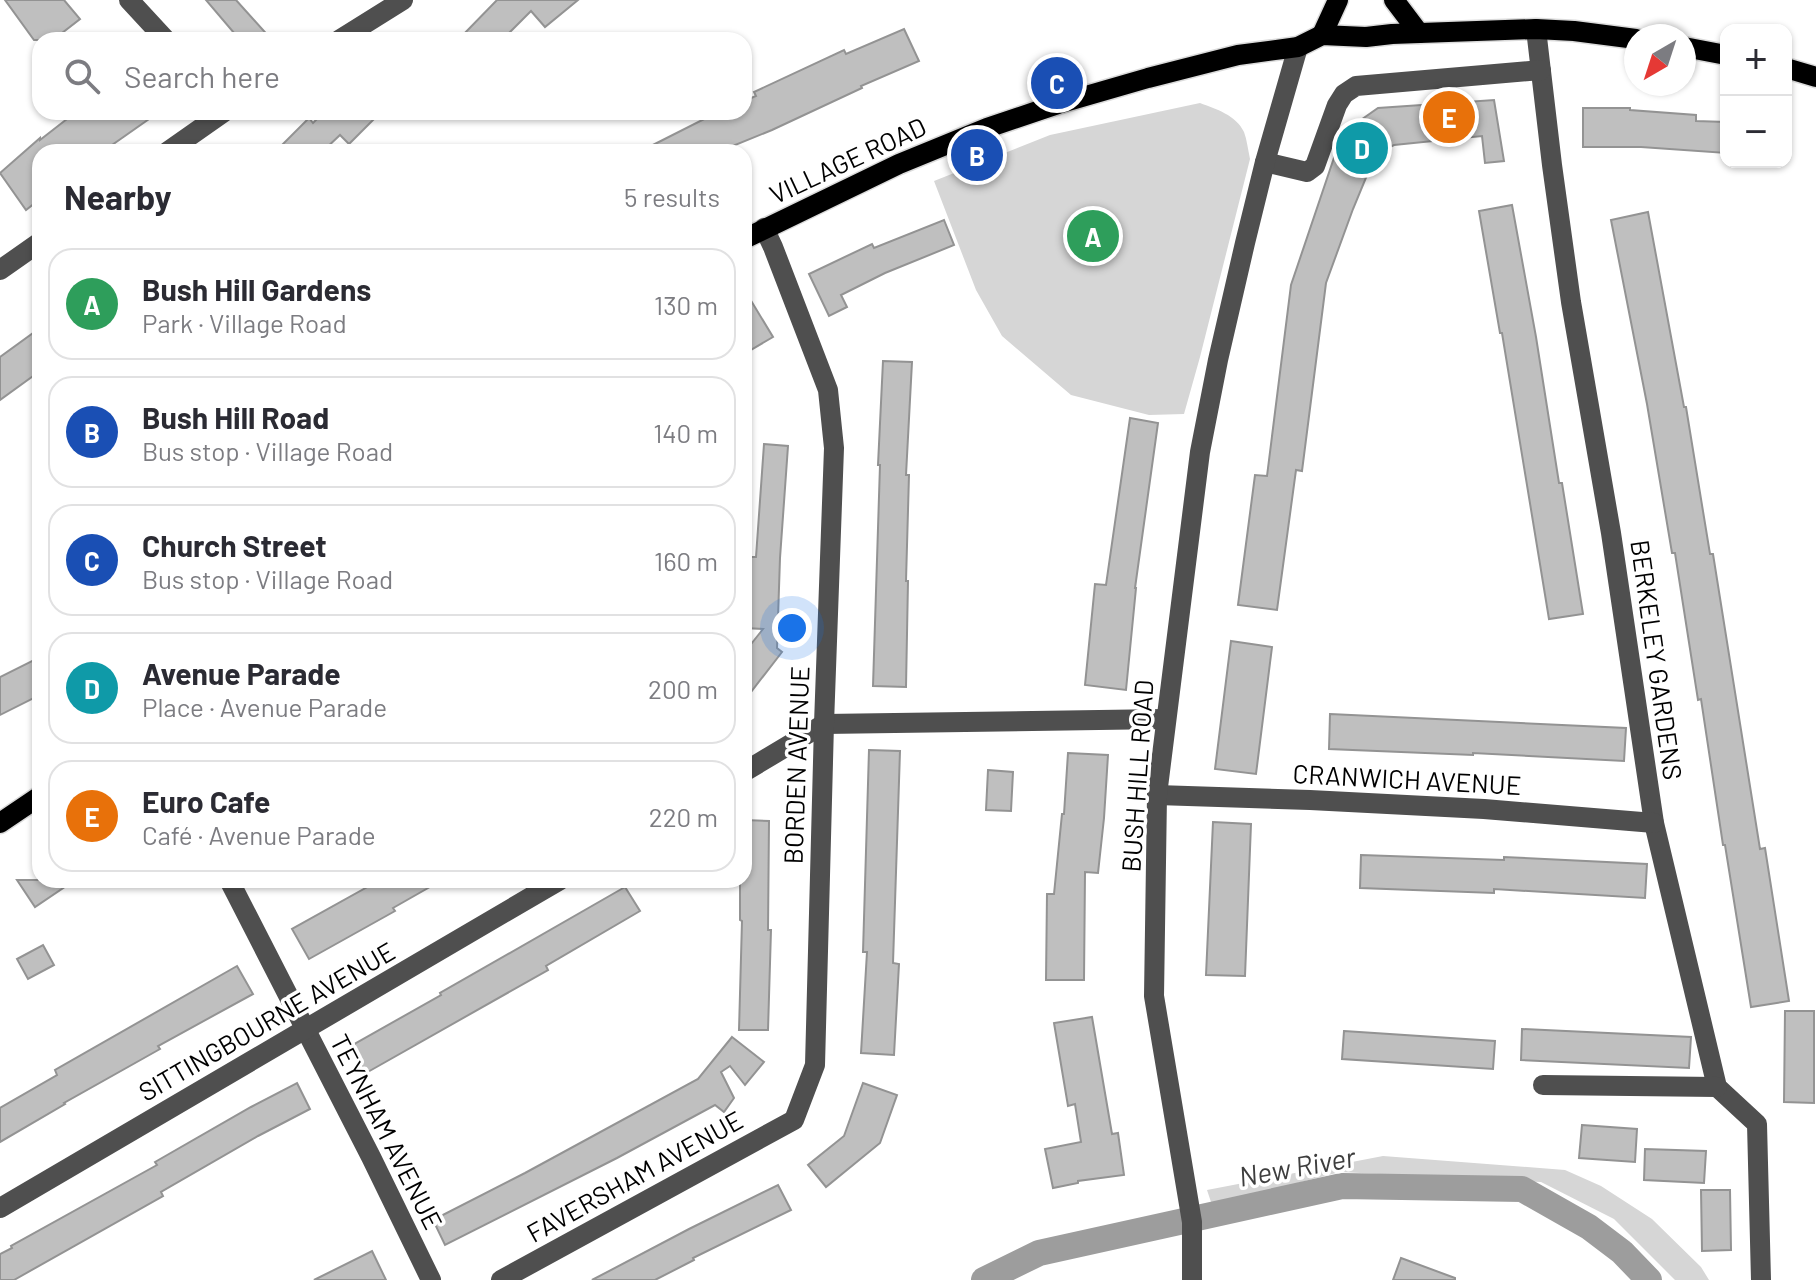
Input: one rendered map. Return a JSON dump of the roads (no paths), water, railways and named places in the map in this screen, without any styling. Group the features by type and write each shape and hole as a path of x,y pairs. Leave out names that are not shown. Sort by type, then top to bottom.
{"main road":[{"path":"1338,0 1322,35 1366,37 1536,29 1624,37"},
{"path":"1394,0 1419,33"},
{"name":"VILLAGE ROAD","path":"752,235 899,164 1058,104 1238,55 1298,47 1322,35"},
{"path":"1696,49 1720,54"},
{"path":"1792,70 1816,77"},
{"path":"0,823 32,801"}],"street":[{"path":"129,0 159,32"},
{"path":"352,32 403,0"},
{"name":"BERKELEY GARDENS","path":"1536,29 1571,302 1611,533 1654,823 1717,1087"},
{"name":"BUSH HILL ROAD","path":"1192,1280 1192,1222 1154,996 1157,795 1200,452 1218,360 1265,162 1298,47"},
{"path":"1265,162 1307,172 1315,166 1337,105 1344,94 1356,86 1541,70"},
{"path":"178,144 213,120"},
{"name":"BORDEN AVENUE","path":"764,228 828,390 834,448 815,1065 794,1120"},
{"path":"0,270 32,248"},
{"path":"752,767 824,724 1165,719"},
{"name":"CRANWICH AVENUE","path":"1157,795 1440,807 1654,823"},
{"name":"TEYNHAM AVENUE","path":"233,888 431,1280"},
{"name":"SITTINGBOURNE AVENUE","path":"0,1208 546,888"},
{"path":"1543,1085 1717,1087 1757,1124 1761,1280"},
{"name":"FAVERSHAM AVENUE","path":"501,1280 794,1120"}],"waterway":[{"name":"New River","path":"984,1280 1039,1253 1342,1186 1522,1189 1589,1227 1622,1252 1649,1280"}],"place":[{"name":"Church Street","path":"1057,83"},
{"name":"Euro Cafe","path":"1449,117"},
{"name":"Avenue Parade","path":"1362,148"},
{"name":"Bush Hill Road","path":"977,155"},
{"name":"Bush Hill Gardens","path":"1093,236"}]}
